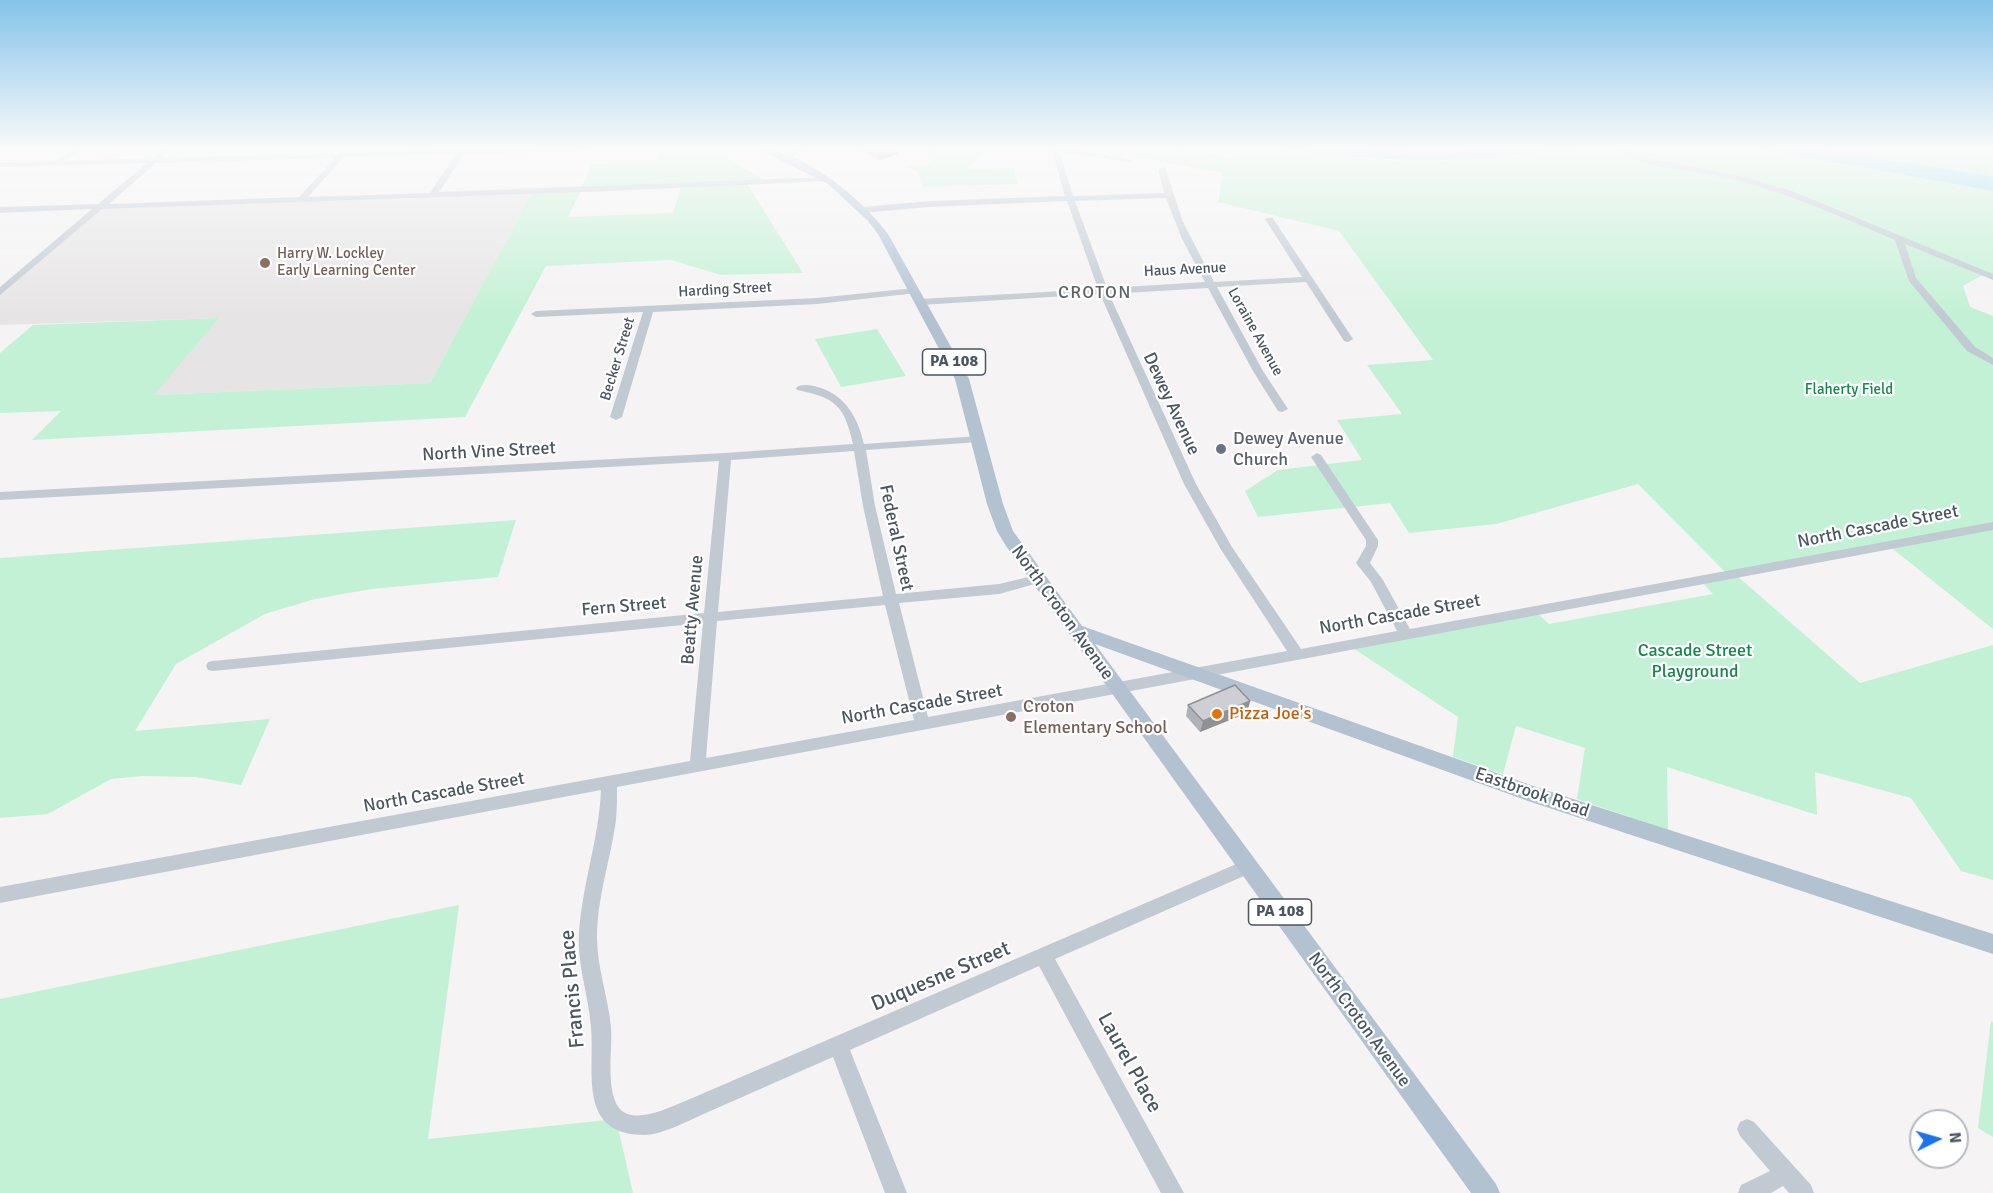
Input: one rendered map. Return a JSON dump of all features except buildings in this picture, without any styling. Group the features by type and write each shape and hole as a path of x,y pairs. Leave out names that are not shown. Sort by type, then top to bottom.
{"main road":[{"name":"North Croton Avenue","path":"855,204 879,228 962,379 995,504 1005,531 1074,630 1487,1193"},
{"name":"Eastbrook Road","path":"1074,630 1535,795 1993,944"}],"street":[{"path":"0,292 105,204"},
{"path":"0,210 196,204"},
{"path":"862,210 938,204"},
{"name":"Dewey Avenue","path":"1071,204 1103,290 1196,496 1226,548 1296,653"},
{"name":"Loraine Avenue","path":"1172,204 1191,250 1260,376 1282,409"},
{"path":"1811,204 1993,277"},
{"path":"1269,219 1348,339"},
{"path":"1899,239 1912,279 1971,349 1993,362"},
{"name":"Haus Avenue","path":"917,296 1103,290 1308,279"},
{"name":"Harding Street","path":"536,314 917,296"},
{"name":"Becker Street","path":"616,417 649,309"},
{"name":"Federal Street","path":"801,388 824,392 842,405 851,420 860,449 868,503 905,660 923,725"},
{"name":"North Vine Street","path":"0,496 725,458 979,439"},
{"path":"1317,457 1372,540 1372,546 1364,557 1363,563 1376,580 1406,634"},
{"name":"Beatty Avenue","path":"697,766 725,458"},
{"name":"North Cascade Street","path":"0,895 923,725 1296,653 1993,526"},
{"name":"Fern Street","path":"213,666 999,590 1037,579"},
{"name":"Francis Place","path":"609,782 608,818 590,907 588,937 591,978 601,1026 602,1098 616,1119 631,1124 650,1124"},
{"name":"Duquesne Street","path":"650,1124 1044,957 1247,867"},
{"name":"Laurel Place","path":"1044,957 1173,1193"},
{"path":"838,1045 896,1193"},
{"path":"1747,1129 1803,1193"},
{"path":"1749,1193 1785,1173"}],"shaded area":[{"name":"Harry W. Lockley Early Learning Center","path":"197,204 526,204 430,383 153,395 219,318 0,325 0,294 101,207"}],"green space":[{"path":"526,204 574,204 568,217 673,213 676,204 759,204 803,273 721,275 671,260 546,266 465,417 32,440 61,411 0,413 0,353 33,325 219,318 154,395 430,383"},
{"path":"1225,204 1993,204 1993,277 1984,274 1963,286 1970,307 1993,316 1993,629 1888,545 1736,575 1860,683 1993,645 1993,880 1961,871 1911,798 1815,772 1817,815 1667,767 1668,830 1577,799 1585,748 1516,726 1503,774 1453,757 1458,717 1348,645 1535,611 1549,624 1713,594 1701,581 1728,575 1638,484 1496,524 1409,533 1390,503 1258,517 1245,491 1278,470 1362,460 1337,420 1402,414 1367,365 1433,360 1339,231"},
{"path":"877,329 906,376 841,387 815,339"},
{"path":"516,520 498,577 371,589 315,599 265,614 176,664 135,731 270,719 241,785 196,777 142,776 111,779 48,814 0,818 0,558"},
{"path":"459,905 428,1139 616,1119 633,1193 0,1193 0,999"},
{"path":"1991,1021 1993,1022 1993,1137 1978,1128"}],"place":[{"name":"Harry W. Lockley Early Learning Center","path":"265,263"},
{"name":"Dewey Avenue Church","path":"1221,449"},
{"name":"Pizza Joe's","path":"1217,714"},
{"name":"Croton Elementary School","path":"1011,717"}],"district":[{"name":"CROTON","path":"1095,293"}],"park label":[{"name":"Flaherty Field","path":"1849,390"},
{"name":"Cascade Street Playground","path":"1695,661"}]}
